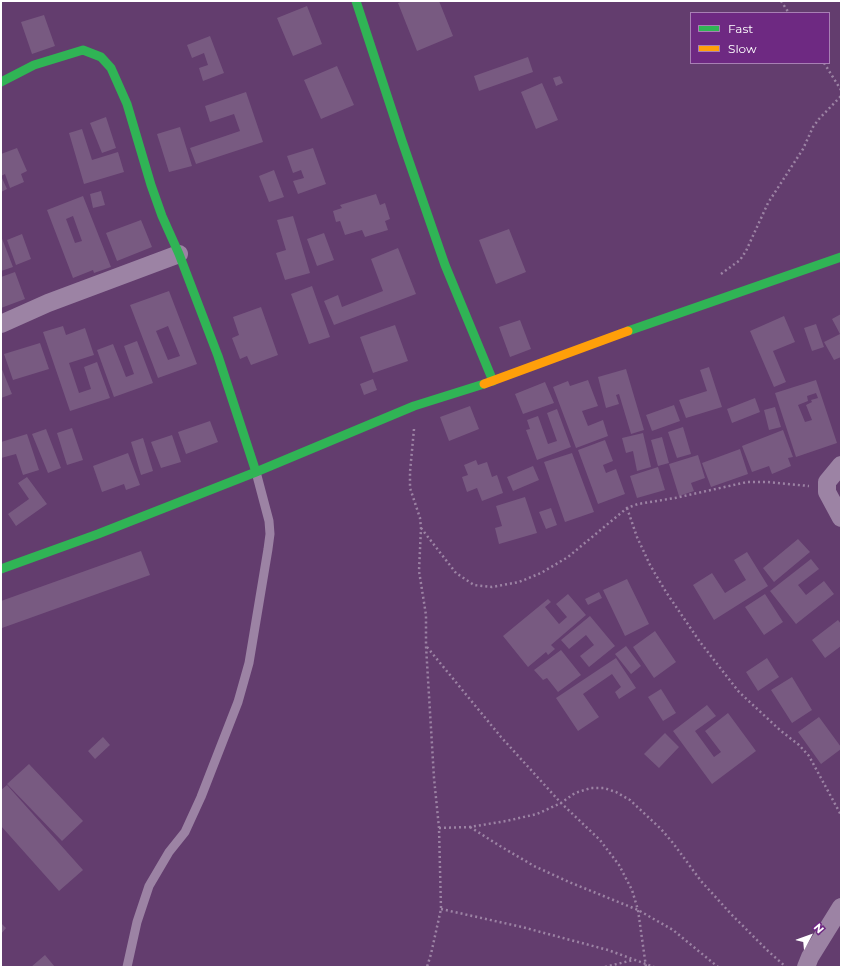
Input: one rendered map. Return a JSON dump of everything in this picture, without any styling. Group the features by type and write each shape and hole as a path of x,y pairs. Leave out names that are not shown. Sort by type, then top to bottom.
{"street":[{"path":"356,1 402,142 445,265 492,381"},
{"path":"1,82 34,65 83,50 101,57 111,68 127,104 151,185 162,216 179,254 218,356 256,472"},
{"path":"1,324 48,303 179,254"},
{"path":"1,569 98,534 256,472 414,406 492,381 673,315 841,257"},
{"path":"841,465 827,482 827,492 841,518"},
{"path":"806,967 810,957 841,907"}],"lane":[{"path":"126,967 137,922 149,886 169,852 185,832 201,797 238,702 245,676 256,622 270,534 269,521 256,472"}],"path":[{"path":"781,1 788,12"},
{"path":"825,64 841,90"},
{"path":"721,274 740,260 746,251 768,203 803,149 813,127 818,119 841,96"},
{"path":"414,406 410,488 420,518 421,528 418,571 426,615 426,646 434,778 439,828 441,909 427,967"},
{"path":"421,528 456,573 474,585 492,587 519,582 541,573 568,557 627,508 638,504 675,498 747,482 767,482 804,487 817,486 827,482"},
{"path":"627,508 637,537 650,565 666,592 700,642 739,692 781,731 799,745 809,756 841,815"},
{"path":"426,646 501,737 561,803 600,840 619,865 632,890 638,910 645,965"},
{"path":"439,828 470,827 537,814 561,803 575,793 590,788 604,788 616,792 630,800 661,829 674,843 701,881 731,914 786,967"},
{"path":"470,827 534,866 638,910 673,930 718,967"},
{"path":"441,909 522,927 608,950 645,965 654,967"},
{"path":"605,967 634,960"}],"building":[{"path":"404,1 439,1 453,36 417,51 398,3"},
{"path":"307,6 322,44 293,56 277,18"},
{"path":"44,15 55,46 32,54 21,22"},
{"path":"210,36 224,73 203,81 199,68 208,65 204,53 192,58 187,45"},
{"path":"528,57 533,72 479,91 474,76"},
{"path":"337,66 354,105 321,119 304,80"},
{"path":"560,76 563,83 556,86 553,78"},
{"path":"542,83 558,120 536,129 521,92"},
{"path":"246,92 263,142 196,164 190,148 240,131 234,114 210,122 205,106"},
{"path":"106,117 116,148 102,153 90,123"},
{"path":"180,127 192,166 169,172 157,134"},
{"path":"82,129 92,160 118,152 124,172 84,184 69,133"},
{"path":"17,148 27,171 21,174 24,182 10,188 5,174 1,176 1,154"},
{"path":"313,148 326,184 298,194 293,181 304,178 301,170 293,173 287,156"},
{"path":"274,170 284,197 269,202 259,176"},
{"path":"1,176 7,189 1,192"},
{"path":"101,191 105,205 93,208 90,194"},
{"path":"376,194 380,205 385,203 390,219 385,221 388,230 365,237 362,230 345,235 340,221 336,222 333,211 342,208 340,205"},
{"path":"83,196 111,267 94,273 93,270 73,278 47,210","holes":["73,216 82,241 75,243 66,219"]},
{"path":"293,216 310,273 285,280 276,253 286,250 277,220"},
{"path":"141,220 152,247 117,261 106,233"},
{"path":"509,229 526,272 496,284 479,240"},
{"path":"324,233 334,260 317,266 307,239"},
{"path":"22,234 31,259 16,265 7,240"},
{"path":"1,236 13,267 1,271"},
{"path":"398,248 416,294 334,325 324,301 338,295 342,307 383,291 371,259"},
{"path":"15,272 25,299 1,308 1,277"},
{"path":"312,286 330,337 309,344 291,294"},
{"path":"169,291 197,364 158,378 130,305","holes":["168,326 180,356 168,360 156,331"]},
{"path":"261,307 278,355 251,365 247,356 240,359 232,338 239,335 233,317"},
{"path":"841,314 841,357 834,360 824,342 840,334 832,319"},
{"path":"784,316 795,342 773,351 786,382 774,387 750,331"},
{"path":"520,320 531,349 510,357 499,327"},
{"path":"816,324 824,347 812,351 804,328"},
{"path":"395,325 408,361 373,373 360,337"},
{"path":"63,326 66,335 85,328 94,355 69,363 79,393 91,389 84,367 97,362 110,398 70,411 43,332"},
{"path":"137,341 153,383 114,397 97,350 113,344 126,377 134,374 124,346"},
{"path":"40,343 49,369 13,380 4,354"},
{"path":"1,367 12,394 1,398"},
{"path":"709,367 722,407 686,418 679,400 707,391 700,370"},
{"path":"626,369 644,430 631,434 619,394 616,395 619,404 606,408 598,377"},
{"path":"373,379 377,390 364,395 360,384"},
{"path":"588,380 598,406 582,411 588,426 603,420 608,436 576,448 553,387 568,381 570,386"},
{"path":"816,380 837,443 796,457 775,393","holes":["816,393 818,398 811,400 812,402 806,405 812,420 805,422 798,405 808,401 807,396"]},
{"path":"545,382 554,403 523,414 515,394"},
{"path":"755,398 760,412 732,423 727,409"},
{"path":"674,405 680,421 652,431 646,415"},
{"path":"470,406 479,429 449,441 440,417"},
{"path":"775,407 781,427 769,430 764,410"},
{"path":"557,409 571,447 537,460 526,430 530,429 527,420 538,416 548,444 557,441 547,413"},
{"path":"210,421 218,442 186,454 178,432"},
{"path":"683,427 691,454 677,458 668,432"},
{"path":"72,428 83,460 67,465 57,433"},
{"path":"46,429 61,468 48,473 32,434"},
{"path":"783,430 793,457 788,458 791,466 772,474 769,466 752,472 742,446"},
{"path":"643,433 651,467 637,471 633,451 626,453 622,438"},
{"path":"27,434 39,470 23,475 16,454 1,458 1,442"},
{"path":"172,435 181,462 161,468 151,442"},
{"path":"662,437 669,463 658,466 651,440"},
{"path":"143,438 153,471 141,475 131,442"},
{"path":"605,440 613,461 603,465 606,473 616,469 625,494 598,504 578,450"},
{"path":"740,449 748,474 711,487 702,463"},
{"path":"128,453 140,485 126,490 124,484 102,492 93,466"},
{"path":"572,453 594,512 565,522 544,462"},
{"path":"698,455 705,478 691,483 694,491 679,496 669,464"},
{"path":"476,460 478,465 487,462 492,477 497,475 503,493 482,501 477,488 467,492 462,477 468,475 464,465"},
{"path":"533,466 539,480 513,491 507,477"},
{"path":"658,467 665,490 637,498 630,476"},
{"path":"27,477 47,504 16,526 8,514 29,499 18,483"},
{"path":"525,497 537,533 499,544 495,528 502,526 496,506"},
{"path":"551,508 557,525 546,529 539,512"},
{"path":"798,539 810,552 774,582 763,568"},
{"path":"141,551 150,575 2,628 1,601"},
{"path":"747,552 768,586 714,620 693,585 712,573 725,593 746,580 734,560"},
{"path":"811,559 819,569 798,585 806,595 824,581 834,594 796,624 770,591"},
{"path":"627,579 649,624 625,636 603,590"},
{"path":"599,592 602,598 588,605 585,599"},
{"path":"568,594 586,615 551,645 555,649 548,655 546,652 528,667 503,636 548,599 551,602 545,607 559,624 567,617 556,604"},
{"path":"765,594 783,622 764,635 745,607"},
{"path":"590,616 615,646 589,667 580,656 594,645 586,635 569,649 561,640"},
{"path":"838,620 841,624 841,646 825,658 812,640"},
{"path":"655,631 676,662 654,678 633,647"},
{"path":"626,646 641,666 631,674 615,654"},
{"path":"561,650 581,675 558,692 547,678 543,680 534,670"},
{"path":"616,658 636,688 619,699 615,692 621,687 612,674 583,694 599,717 578,731 556,698"},
{"path":"767,658 779,677 758,691 746,672"},
{"path":"792,677 812,710 792,723 771,690"},
{"path":"661,689 676,713 663,721 648,697"},
{"path":"707,705 716,716 695,731 714,757 721,752 705,731 728,713 756,751 712,784 673,731"},
{"path":"819,717 841,747 841,749 821,764 798,732"},
{"path":"665,733 679,747 659,768 644,754"},
{"path":"103,737 110,745 95,759 88,751"},
{"path":"29,764 83,821 62,841 7,784"},
{"path":"7,785 83,870 59,891 1,826 1,790"},
{"path":"1,923 6,928 1,934"},
{"path":"45,955 55,967 31,967"}],"traffic: fast":[{"path":"356,1 445,265 493,381"},
{"path":"1,82 34,65 83,50 101,57 111,68 127,104 151,185 162,216 179,254 218,356 256,472"},
{"path":"628,331 841,257"},
{"path":"1,569 98,534 256,472 414,406 484,384"}],"traffic: slow":[{"path":"484,384 628,331"}]}
